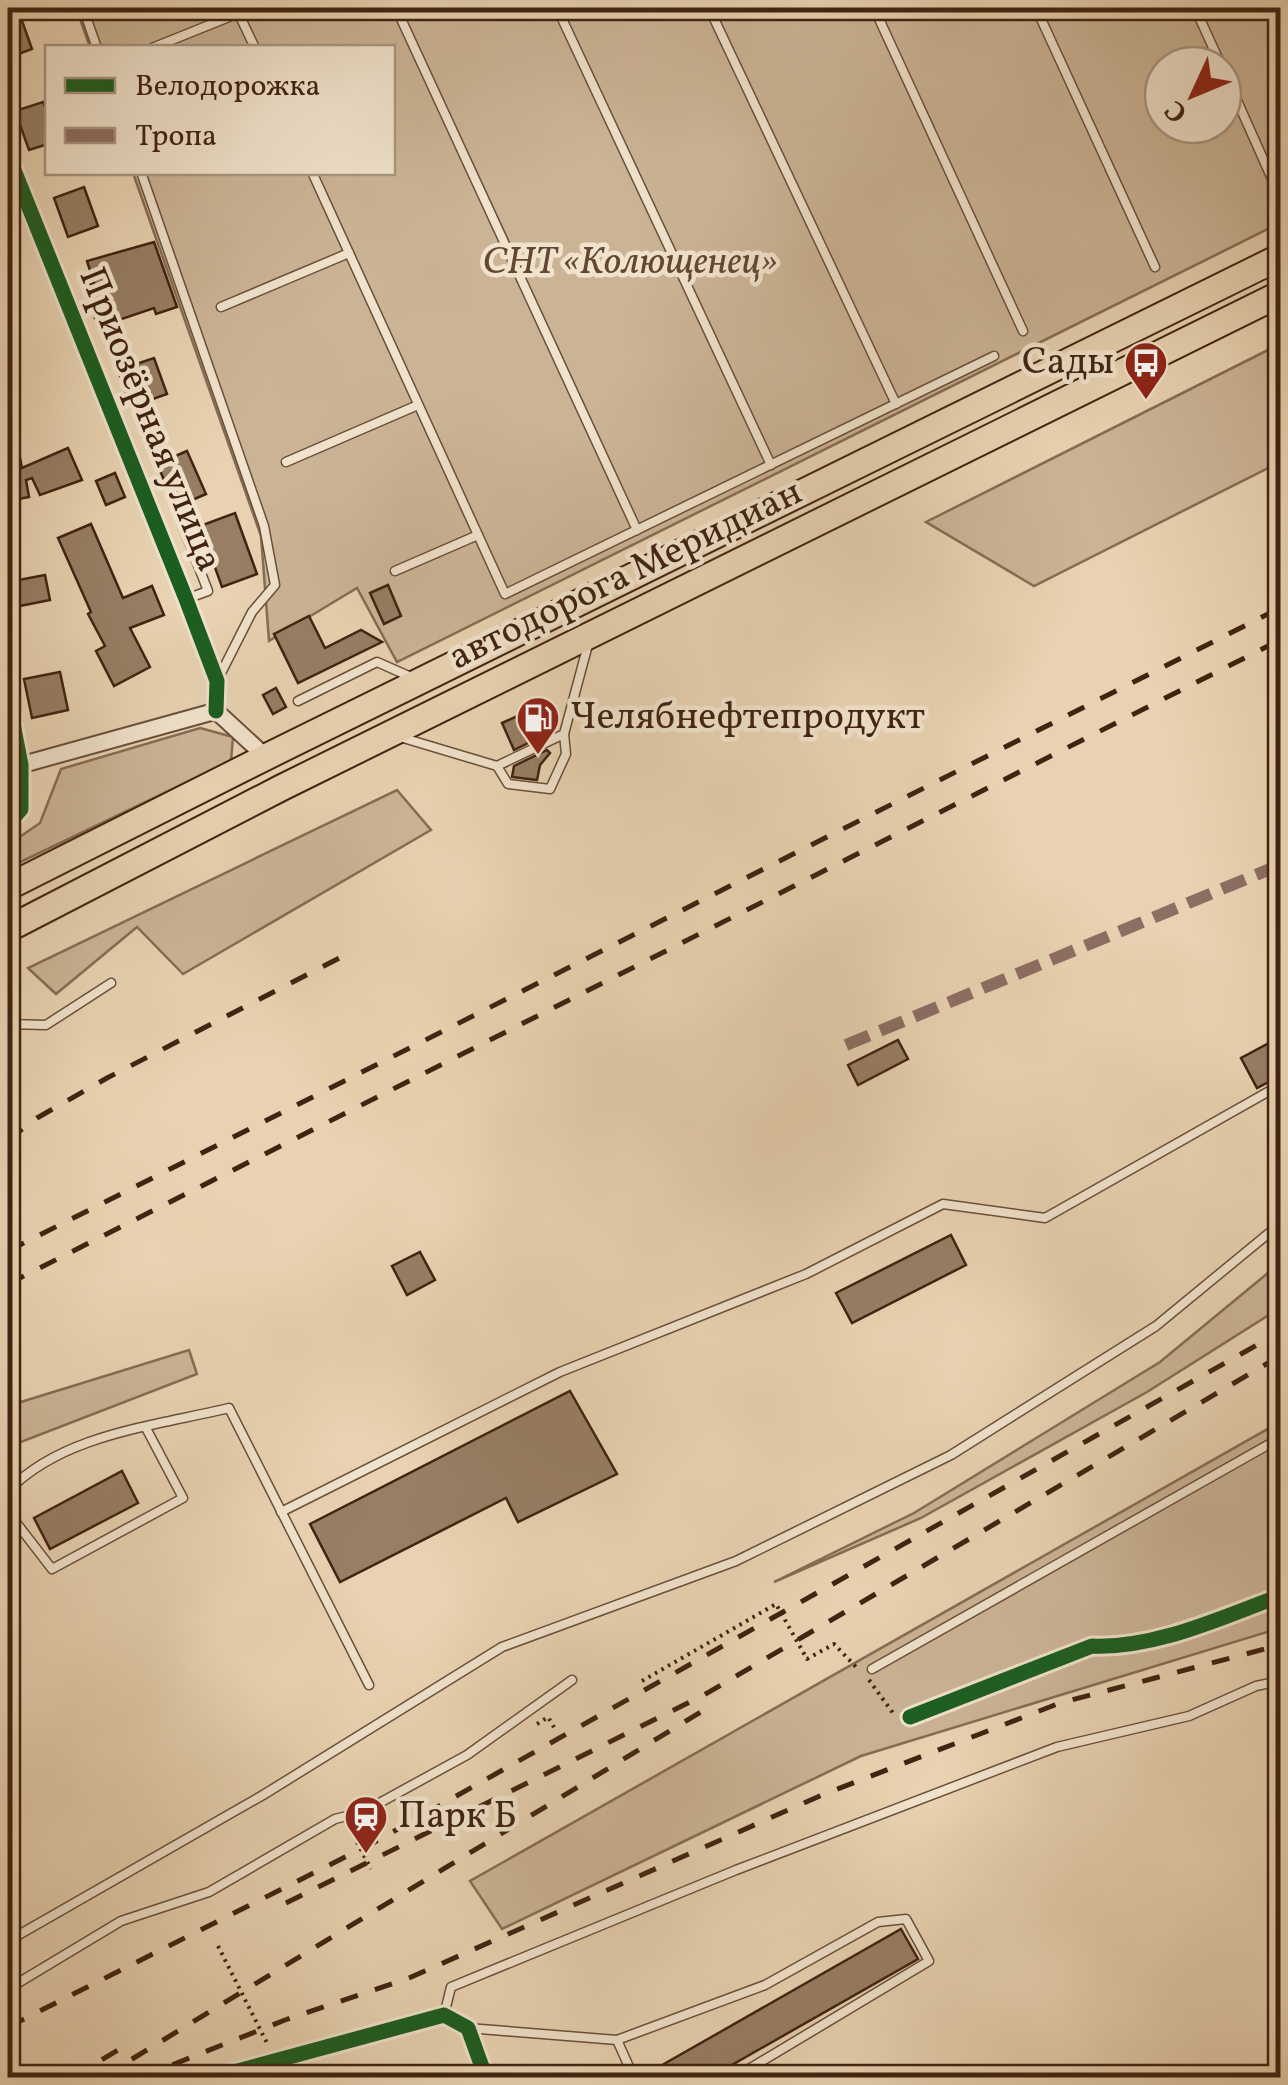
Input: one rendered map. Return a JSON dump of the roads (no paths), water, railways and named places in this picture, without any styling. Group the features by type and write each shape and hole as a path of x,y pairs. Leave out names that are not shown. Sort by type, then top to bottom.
{"main road":[{"name":"автодорога Меридиан","path":"8,887 1280,257"},
{"name":"автодорога Меридиан","path":"8,929 281,788 1280,294"},
{"path":"266,757 281,788"}],"street":[{"name":"Приозёрная улица","path":"8,155 217,680 216,711"},
{"path":"8,698 21,765 21,809 8,824"},
{"path":"21,765 216,711 266,757"},
{"path":"910,1717 1092,1646 1118,1647 1149,1639 1280,1596"},
{"path":"212,2078 444,2015 468,2028 486,2078"}],"lane":[{"path":"84,8 97,45"},
{"path":"396,8 637,530"},
{"path":"557,8 770,465"},
{"path":"709,8 896,404"},
{"path":"874,8 1023,332"},
{"path":"1036,8 1155,267"},
{"path":"1195,8 1212,45"},
{"path":"159,45 238,10 254,45"},
{"path":"1243,114 1280,196"},
{"path":"142,175 264,526 275,584 252,612 217,680"},
{"path":"313,175 506,594 994,356"},
{"path":"221,308 349,253"},
{"path":"286,462 418,405"},
{"path":"182,524 208,591 186,599"},
{"path":"395,571 478,535"},
{"path":"391,734 497,766 508,784 550,789 566,754 564,734 590,635"},
{"path":"298,701 377,662 420,681"},
{"path":"497,766 564,734"},
{"path":"8,1024 46,1025 111,983"},
{"path":"281,1512 560,1372 806,1274 943,1204 1045,1218 1280,1086"},
{"path":"8,1941 263,1796 502,1646 736,1562 951,1456 1156,1326 1280,1224"},
{"path":"8,1491 24,1474 103,1436 229,1408 368,1685"},
{"path":"8,1512 52,1570 183,1498 146,1428"},
{"path":"872,1669 1280,1438"},
{"path":"8,1989 122,1921 210,1892 335,1819 363,1812 467,1754 572,1680"},
{"path":"444,2015 451,1986 736,1870 1057,1747 1190,1716 1256,1686 1280,1681"},
{"path":"468,2028 617,2040 766,1985 878,1922 906,1919 929,1962 734,2078"},
{"path":"617,2040 634,2078"}],"railway":[{"path":"8,1251 1280,608"},
{"path":"8,1284 1280,640"},
{"path":"8,1140 37,1118 107,1078 349,953"},
{"path":"8,2027 373,1843 1280,1332"},
{"path":"286,1903 704,1695 1280,1356"},
{"path":"139,2078 285,2020 409,1978 822,1795 1060,1703 1280,1645"},
{"path":"101,2078 704,1710"},
{"path":"71,2078 118,2050"}],"place":[{"name":"Сады","path":"1146,401"},
{"name":"Челябнефтепродукт","path":"538,756"},
{"name":"Парк Б","path":"366,1855"}],"park label":[{"name":"СНТ «Колющенец»","path":"630,263"}]}
